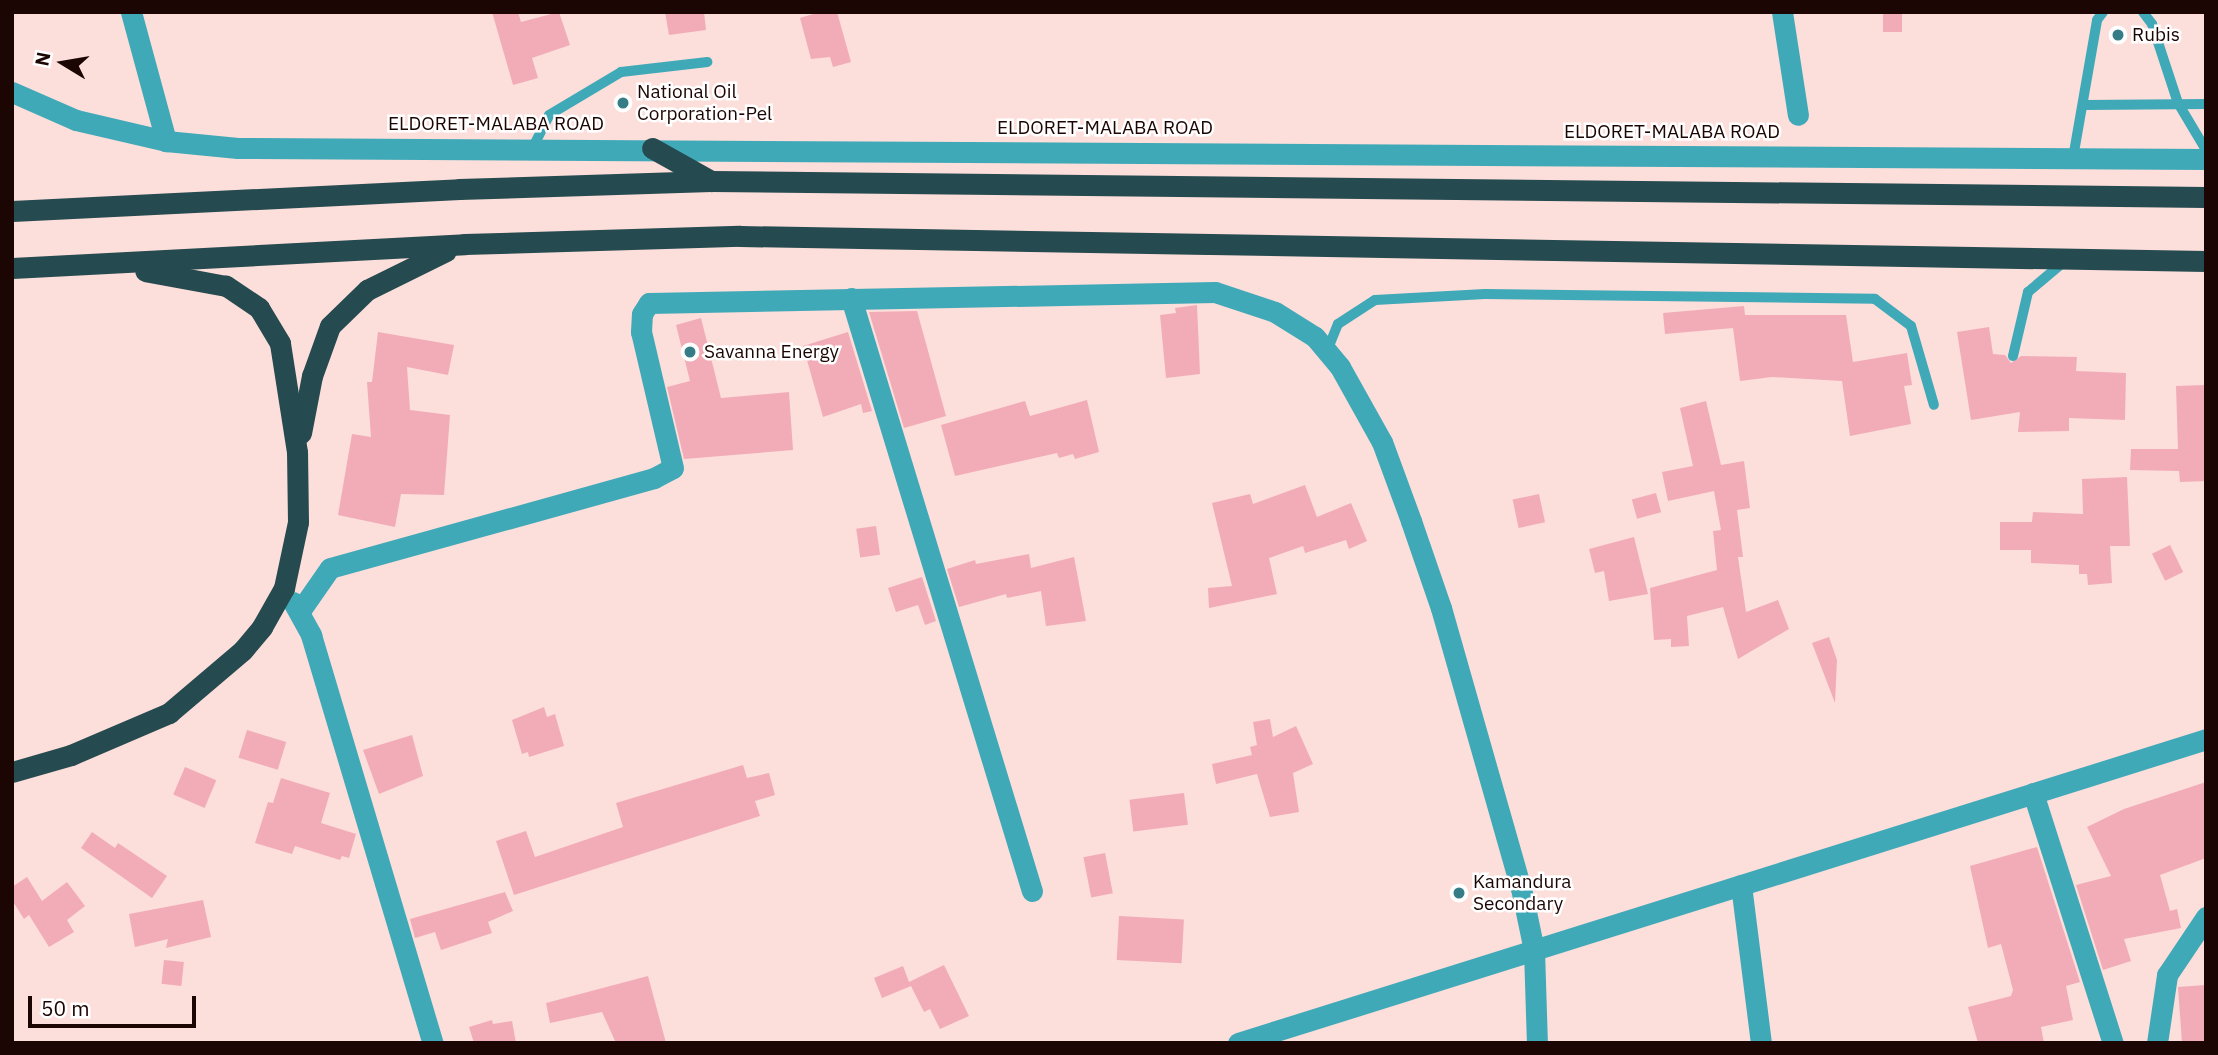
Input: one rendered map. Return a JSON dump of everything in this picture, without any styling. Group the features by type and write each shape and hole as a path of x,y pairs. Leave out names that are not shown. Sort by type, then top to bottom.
{"highway":[{"path":"652,148 711,181"},
{"path":"12,211 711,181 2206,197"},
{"path":"12,268 464,244 740,236 2065,261 2206,261"},
{"path":"297,452 312,376 330,326 367,290 464,244"},
{"path":"12,772 71,755 169,713 243,650 262,627 284,588 298,522 297,452 280,343 259,308 226,286 198,278 84,263"}],"street":[{"path":"131,12 166,141"},
{"path":"1782,12 1798,115"},
{"name":"ELDORET-MALABA ROAD","path":"12,92 76,120 166,141 238,148 533,147 2206,159"},
{"path":"300,611 330,568 654,478 673,468 641,332 642,314 649,303 1215,292 1275,312 1315,337 1327,351 1382,442 1441,608 1534,950 1537,1043"},
{"path":"851,298 1032,891"},
{"path":"284,588 300,611 433,1043"},
{"path":"1238,1043 2206,739"},
{"path":"2033,793 2113,1043"},
{"path":"1741,885 1761,1043"},
{"path":"2157,1043 2167,975 2206,917"}],"lane":[{"path":"2073,158 2085,105 2097,20 2104,12"},
{"path":"2143,12 2152,23 2178,103 2206,150"},
{"path":"533,147 549,115 621,72 707,62"},
{"path":"2085,105 2206,104"},
{"path":"2013,356 2028,292 2065,261"},
{"path":"1327,351 1338,324 1374,300 1485,294 1875,299 1896,311 1911,326 1934,405"}],"building":[{"path":"492,12 518,12 521,22 559,12 570,45 532,58 538,78 513,85"},
{"path":"665,12 704,12 706,30 669,35"},
{"path":"820,12 837,12 851,62 833,67 830,57 811,59 800,18"},
{"path":"1883,12 1902,12 1902,32 1883,32"},
{"path":"1197,305 1200,374 1166,378 1160,315 1176,313 1175,308"},
{"path":"1744,306 1745,315 1846,315 1853,362 1907,353 1912,385 1904,386 1911,424 1850,436 1842,381 1772,377 1740,381 1733,328 1665,334 1663,313"},
{"path":"917,311 946,416 904,428 869,312"},
{"path":"701,318 721,398 789,392 793,450 684,459 667,387 690,381 676,325"},
{"path":"1989,327 1993,354 2005,355 2011,363 2021,356 2077,357 2076,371 2126,373 2125,420 2069,418 2069,431 2018,432 2020,412 1971,420 1957,332"},
{"path":"378,332 454,345 448,375 407,367 410,410 450,415 444,495 401,494 395,527 338,515 352,434 371,437 367,382 372,382"},
{"path":"848,332 872,411 863,413 861,404 823,417 803,346"},
{"path":"2206,385 2206,481 2180,482 2179,471 2130,470 2131,449 2178,449 2176,386"},
{"path":"1087,400 1099,452 1075,459 1073,454 1059,458 1057,453 955,476 941,425 1025,401 1030,416"},
{"path":"1706,401 1721,465 1744,461 1750,508 1737,510 1743,557 1738,557 1746,612 1778,600 1789,629 1738,659 1723,607 1687,616 1689,646 1671,647 1671,639 1654,640 1650,588 1717,570 1713,531 1721,530 1714,491 1668,501 1662,472 1693,466 1680,408"},
{"path":"2127,477 2130,546 2110,546 2112,583 2088,585 2087,574 2079,574 2079,565 2031,563 2031,550 2000,550 2000,522 2032,522 2033,512 2083,514 2082,479"},
{"path":"1305,485 1317,517 1351,503 1367,541 1349,549 1346,540 1305,553 1303,546 1269,558 1277,594 1209,608 1208,588 1232,586 1212,503 1250,494 1253,504"},
{"path":"1656,493 1661,512 1637,519 1632,499"},
{"path":"1539,494 1545,522 1519,528 1513,500"},
{"path":"876,526 880,555 860,558 856,529"},
{"path":"1634,537 1648,594 1609,601 1604,571 1595,573 1589,549"},
{"path":"2170,545 2183,572 2165,581 2152,554"},
{"path":"1029,554 1031,568 1074,557 1086,621 1046,626 1041,591 1007,598 1006,594 959,607 947,569 975,560 976,564"},
{"path":"922,577 936,621 925,625 918,605 896,612 888,588"},
{"path":"1829,637 1837,660 1835,703 1812,643"},
{"path":"544,707 547,717 555,714 564,746 529,757 528,752 522,754 512,720"},
{"path":"1270,719 1273,737 1296,726 1313,764 1293,773 1299,812 1270,817 1257,774 1216,784 1212,764 1252,755 1250,747 1257,745 1253,722"},
{"path":"247,730 286,742 278,770 239,758"},
{"path":"412,735 423,776 379,794 363,750"},
{"path":"743,765 747,778 769,773 775,795 755,801 760,816 514,895 496,841 526,831 535,857 623,827 616,803"},
{"path":"185,767 216,780 205,808 173,795"},
{"path":"281,778 330,793 321,823 356,834 349,858 342,856 340,860 295,846 292,854 255,843 268,802 273,803"},
{"path":"2206,782 2206,858 2160,875 2170,911 2177,909 2181,928 2124,939 2131,961 2103,970 2076,885 2111,876 2087,827 2124,809"},
{"path":"1184,793 1188,825 1133,831 1129,800"},
{"path":"92,832 115,848 118,843 167,876 152,898 81,848"},
{"path":"2037,847 2080,982 2066,986 2073,1020 2041,1027 2044,1043 1978,1043 1968,1007 2011,996 2013,990 2001,944 1988,948 1970,866"},
{"path":"1105,853 1113,893 1091,897 1083,857"},
{"path":"27,877 42,901 67,882 85,906 67,920 74,932 49,947 29,915 24,919 12,900 12,887"},
{"path":"505,892 513,911 488,922 492,933 441,950 435,932 415,938 410,919"},
{"path":"203,900 211,937 166,948 168,939 135,947 129,914"},
{"path":"1119,916 1184,919 1182,963 1117,960"},
{"path":"164,960 184,962 181,986 161,984"},
{"path":"944,965 969,1016 940,1029 930,1009 924,1012 911,986 882,998 874,978 903,966 909,982"},
{"path":"648,976 666,1043 616,1043 602,1012 550,1023 546,1003"},
{"path":"2206,985 2206,1043 2182,1043 2178,987"},
{"path":"492,1020 493,1024 512,1021 516,1043 474,1043 469,1027"}],"place":[{"name":"Rubis","path":"2118,35"},
{"name":"National Oil Corporation-Pel","path":"623,103"},
{"name":"Savanna Energy","path":"690,352"},
{"name":"Kamandura Secondary","path":"1459,893"}]}
